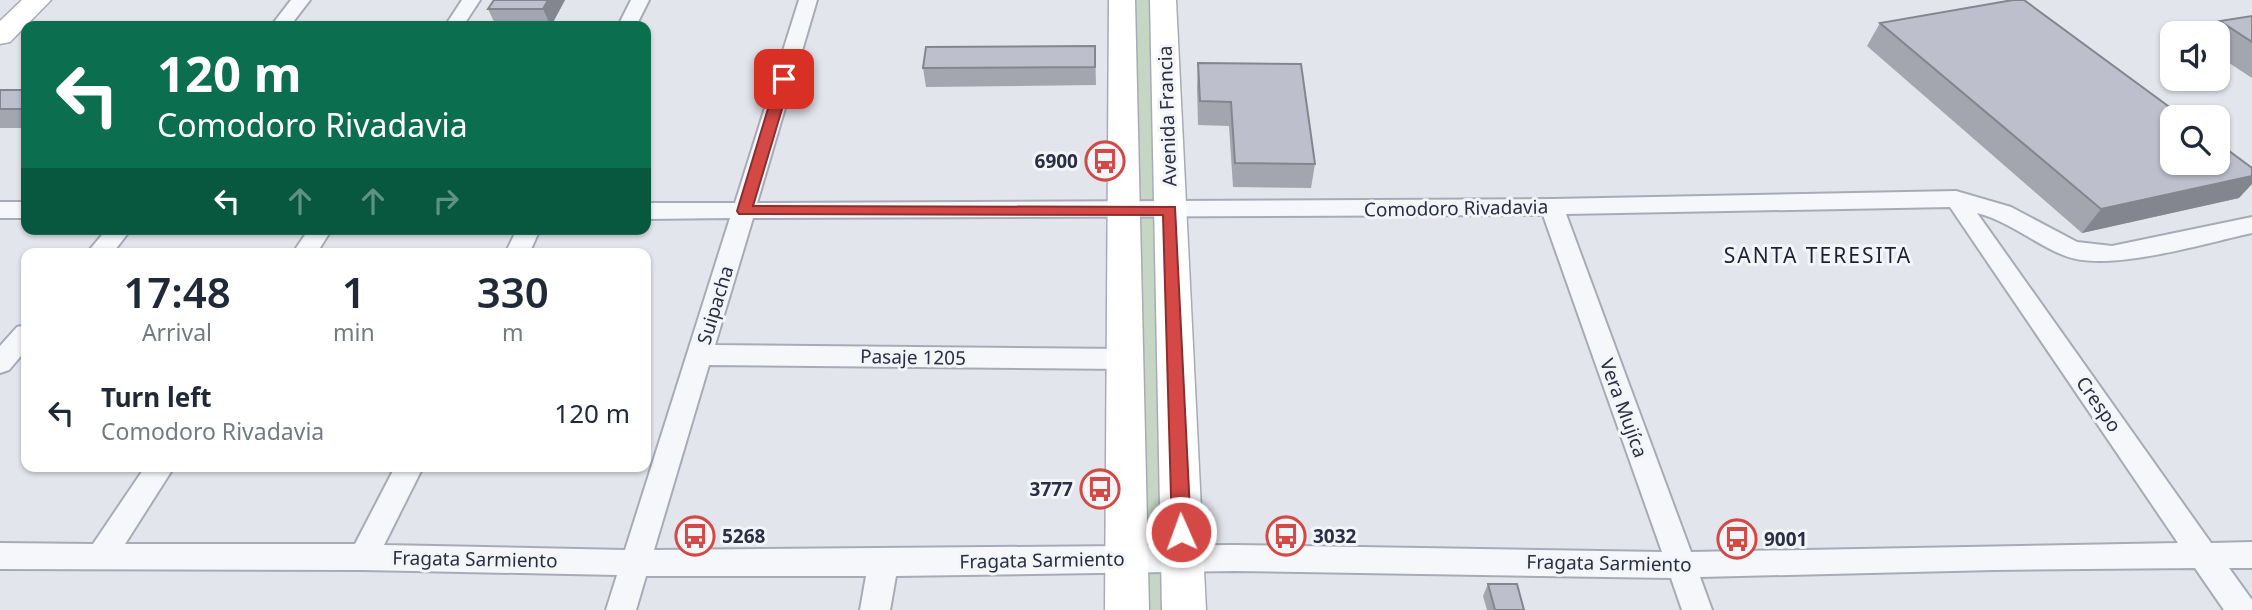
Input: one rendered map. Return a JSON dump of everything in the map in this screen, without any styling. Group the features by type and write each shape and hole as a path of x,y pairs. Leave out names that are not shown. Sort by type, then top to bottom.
{"main road":[{"path":"0,8 8,0"},
{"path":"0,36 38,0"},
{"path":"1122,0 1127,610"},
{"name":"Avenida Francia","path":"1163,0 1184,610"}],"street":[{"path":"285,21 301,0"},
{"path":"457,21 471,0"},
{"path":"630,21 640,0"},
{"name":"Suipacha","path":"621,610 808,0"},
{"name":"Comodoro Rivadavia","path":"651,211 1552,207 1956,199 2003,212 2072,250 2112,254 2252,225"},
{"name":"Crespo","path":"1956,199 2241,610"},
{"name":"Vera Mujíca","path":"1552,207 1697,610"},
{"path":"0,210 21,210"},
{"path":"0,363 21,340"},
{"name":"Pasaje 1205","path":"700,355 1125,359"},
{"path":"100,556 157,472"},
{"path":"363,557 406,472"},
{"name":"Fragata Sarmiento","path":"0,556 363,557 635,563 883,564 1127,558 1680,565 2252,555"},
{"path":"875,610 883,564"}],"green space":[{"path":"1122,0 1163,0 1184,610 1127,610"}],"building":[{"path":"494,0 548,0 543,9 488,9"},
{"path":"2024,0 2167,105 2160,105 2160,175 2230,175 2230,152 2252,168 2252,176 2101,209 1880,23"},
{"path":"2252,16 2252,42 2230,28 2230,21 2220,21"},
{"path":"1095,46 1095,67 923,68 926,47"},
{"path":"1198,63 1301,64 1315,164 1235,163 1231,102 1200,101"},
{"path":"0,90 21,90 21,109 0,109"},
{"path":"1488,584 1517,584 1524,610 1495,610"}],"place":[{"name":"6900","path":"1105,161"},
{"name":"3777","path":"1100,489"},
{"name":"5268","path":"695,536"},
{"name":"3032","path":"1286,536"},
{"name":"9001","path":"1737,539"}],"district":[{"name":"SANTA TERESITA","path":"1818,256"}],"route":[{"path":"784,79 744,211 1170,210 1181,532"}]}
